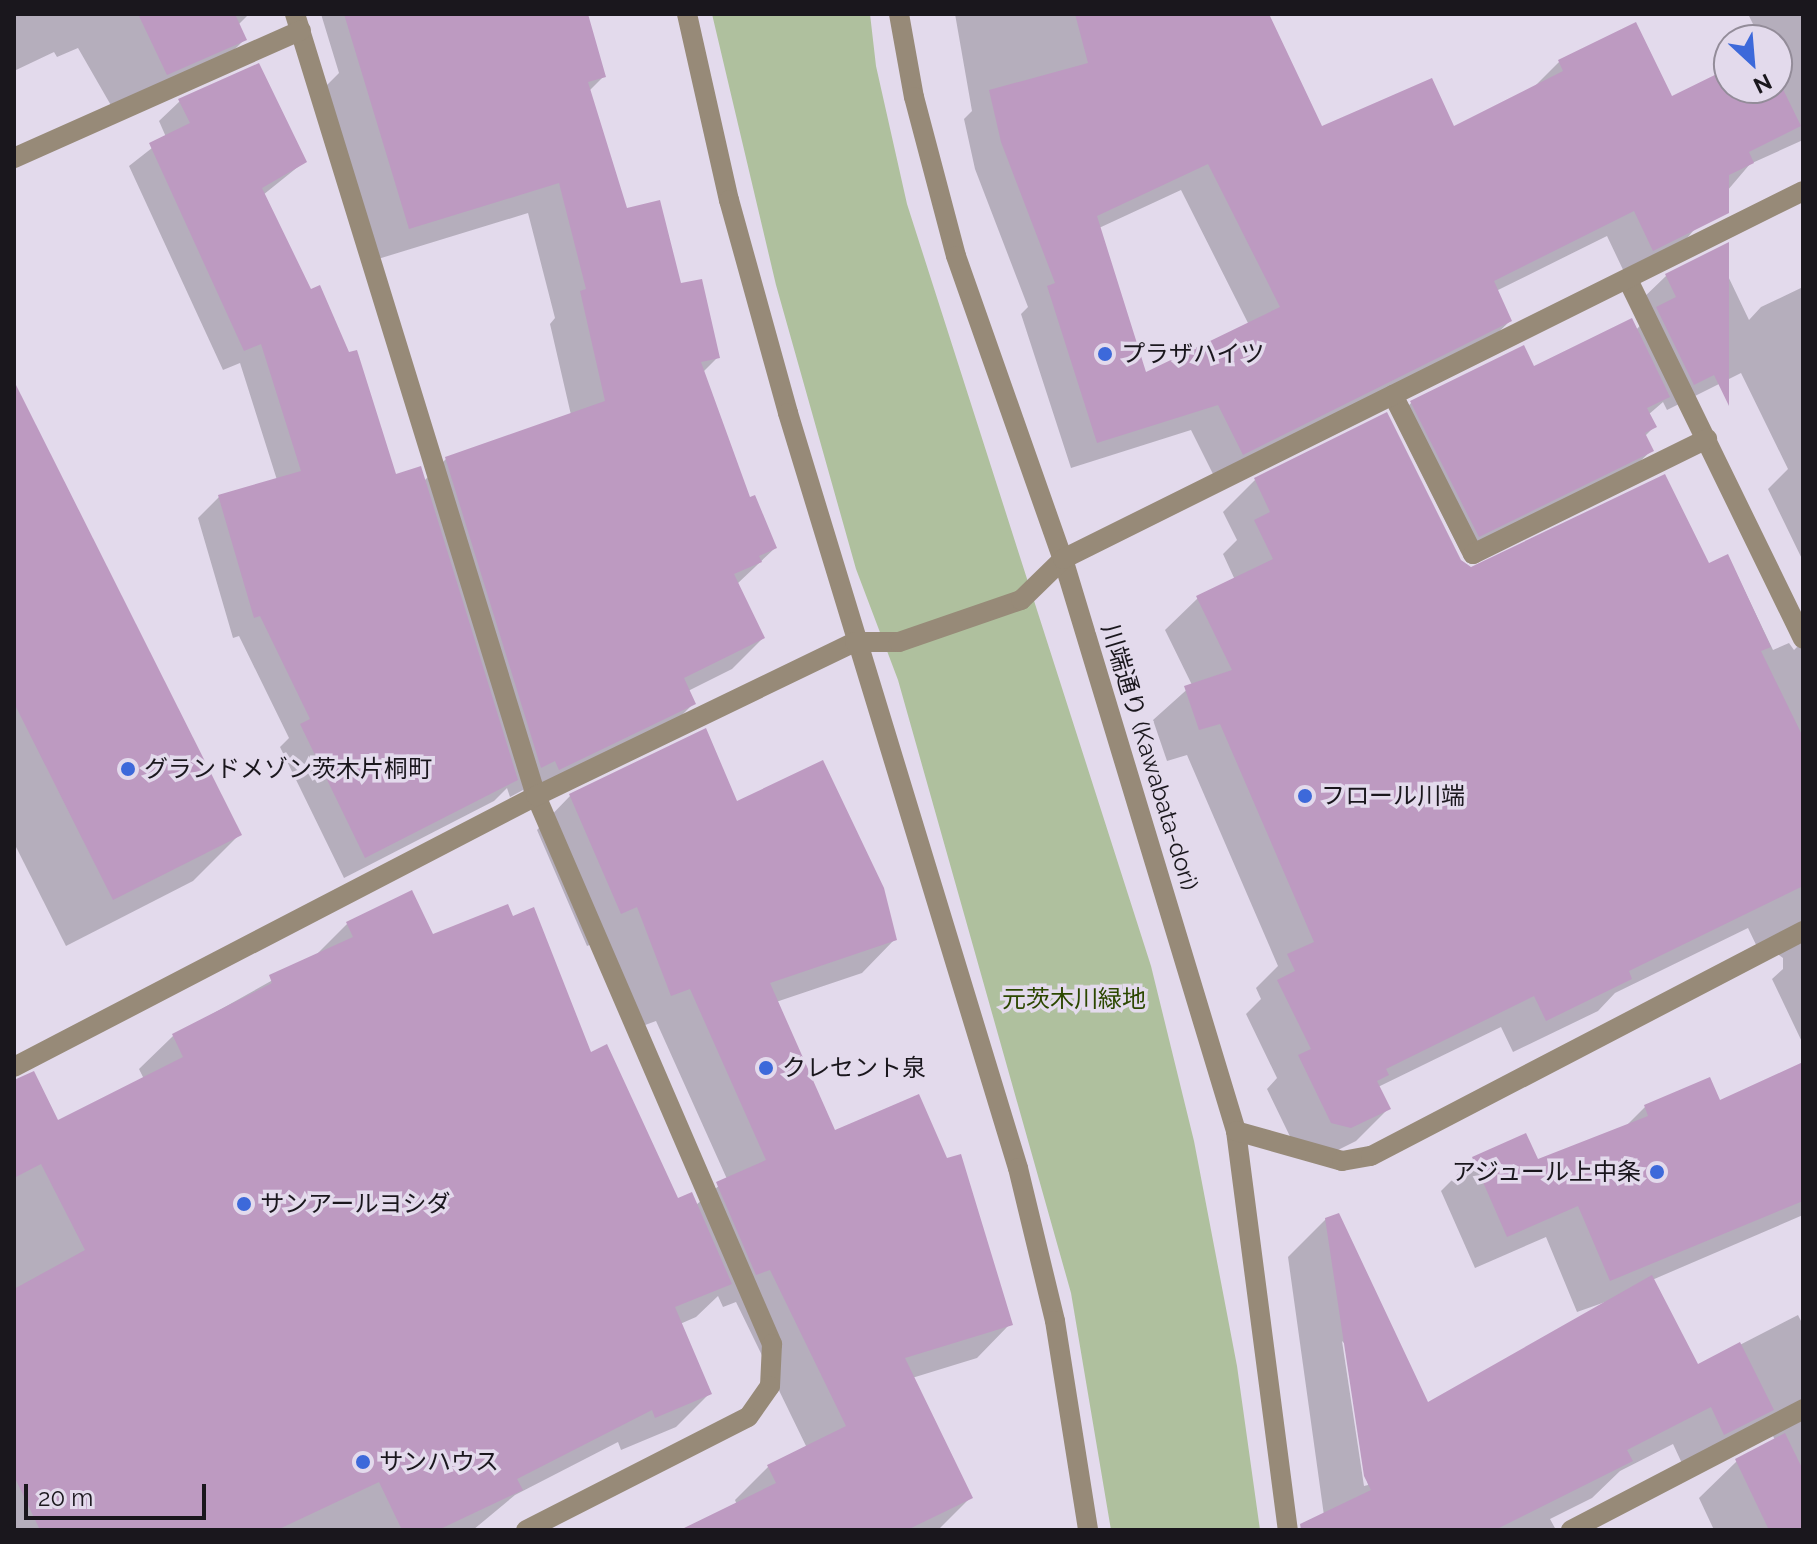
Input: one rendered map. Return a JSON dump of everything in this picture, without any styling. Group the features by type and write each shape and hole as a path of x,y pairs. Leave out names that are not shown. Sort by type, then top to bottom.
{"street":[{"path":"687,14 729,200 855,642 1018,1168 1055,1321 1088,1530"},
{"name":"川端通り (Kawabata-dori)","path":"899,14 914,97 956,256 1063,559 1236,1131 1288,1530"},
{"path":"14,158 298,22 536,796 772,1344 770,1386 748,1417 526,1530"},
{"path":"14,1067 536,796 855,642 899,642 1021,600 1063,559 1803,191"},
{"path":"1628,280 1803,639"},
{"path":"1393,395 1473,554 1707,439"},
{"path":"1236,1131 1342,1161 1371,1156 1803,931"},
{"path":"1571,1530 1803,1409"}],"green space":[{"name":"元茨木川緑地","path":"712,14 870,14 876,66 907,204 1151,966 1194,1141 1237,1366 1260,1530 1111,1530 1071,1293 898,680 856,569 776,285"}],"building":[{"path":"138,14 235,14 247,40 167,75"},
{"path":"344,14 588,14 606,77 588,82 627,208 660,200 681,283 702,279 720,358 701,362 750,497 755,495 777,548 759,556 762,562 734,574 765,638 684,678 696,704 559,770 555,761 541,768 445,457 605,401 580,291 586,289 559,183 409,229"},
{"path":"1075,14 1269,14 1322,126 1432,78 1454,126 1563,71 1558,60 1636,22 1672,96 1713,76 1713,104 1790,104 1801,126 1749,152 1754,163 1729,175 1729,213 1653,251 1634,211 1494,281 1512,321 1243,455 1218,405 1097,443 1047,286 1055,283 1001,142 989,90 1088,63","holes":["1208,164 1280,307 1146,372 1097,216"]},
{"path":"259,63 307,162 262,188 311,289 320,285 349,352 357,350 396,474 421,466 518,780 365,858 300,724 310,719 260,616 254,618 218,495 301,471 261,344 244,351 149,143 190,123 178,99"},
{"path":"1729,242 1729,406 1714,375 1694,385 1656,307 1676,297 1665,274"},
{"path":"1632,318 1670,397 1647,408 1657,427 1645,433 1654,451 1479,537 1410,401 1524,345 1534,366"},
{"name":"グランドメゾン茨木片桐町","path":"14,381 242,835 113,900 14,703"},
{"path":"1387,412 1461,560 1471,567 1665,474 1709,563 1728,554 1771,647 1761,651 1803,737 1803,886 1629,971 1632,979 1546,1021 1534,996 1386,1069 1389,1075 1377,1081 1391,1109 1351,1128 1331,1123 1298,1055 1311,1049 1277,980 1295,971 1287,954 1314,942 1220,724 1199,730 1184,686 1232,670 1196,596 1273,559 1254,520 1270,512 1254,478"},
{"path":"706,728 737,801 823,760 884,888 897,940 770,983 835,1130 919,1094 947,1158 961,1154 1013,1325 905,1358 973,1498 907,1530 680,1530 776,1483 767,1465 846,1426 770,1270 756,1275 716,1182 766,1160 690,989 671,996 637,907 621,914 569,794"},
{"path":"412,890 433,934 508,904 513,916 534,907 591,1052 607,1044 678,1198 692,1192 732,1284 675,1307 712,1394 655,1418 652,1410 517,1479 523,1490 438,1530 402,1530 379,1482 277,1530 40,1530 14,1476 14,1289 85,1250 41,1164 14,1178 14,1080 34,1071 58,1120 183,1057 172,1034 272,983 269,975 353,937 346,922"},
{"path":"1803,1062 1803,1201 1610,1281 1578,1206 1507,1237 1472,1157 1526,1133 1538,1159 1648,1116 1644,1105 1710,1077 1720,1100"},
{"path":"1339,1213 1428,1402 1652,1275 1698,1364 1740,1342 1774,1410 1724,1435 1711,1407 1627,1450 1633,1461 1495,1530 1301,1530 1300,1524 1371,1490 1364,1476 1325,1218"},
{"path":"1785,1433 1803,1470 1803,1530 1769,1530 1735,1459"}],"place":[{"name":"プラザハイツ","path":"1105,354"},
{"name":"グランドメゾン茨木片桐町","path":"128,769"},
{"name":"フロール川端","path":"1305,796"},
{"name":"クレセント泉","path":"766,1068"},
{"name":"アジュール上中条","path":"1657,1172"},
{"name":"サンアールヨシダ","path":"244,1204"},
{"name":"サンハウス","path":"363,1462"}]}
